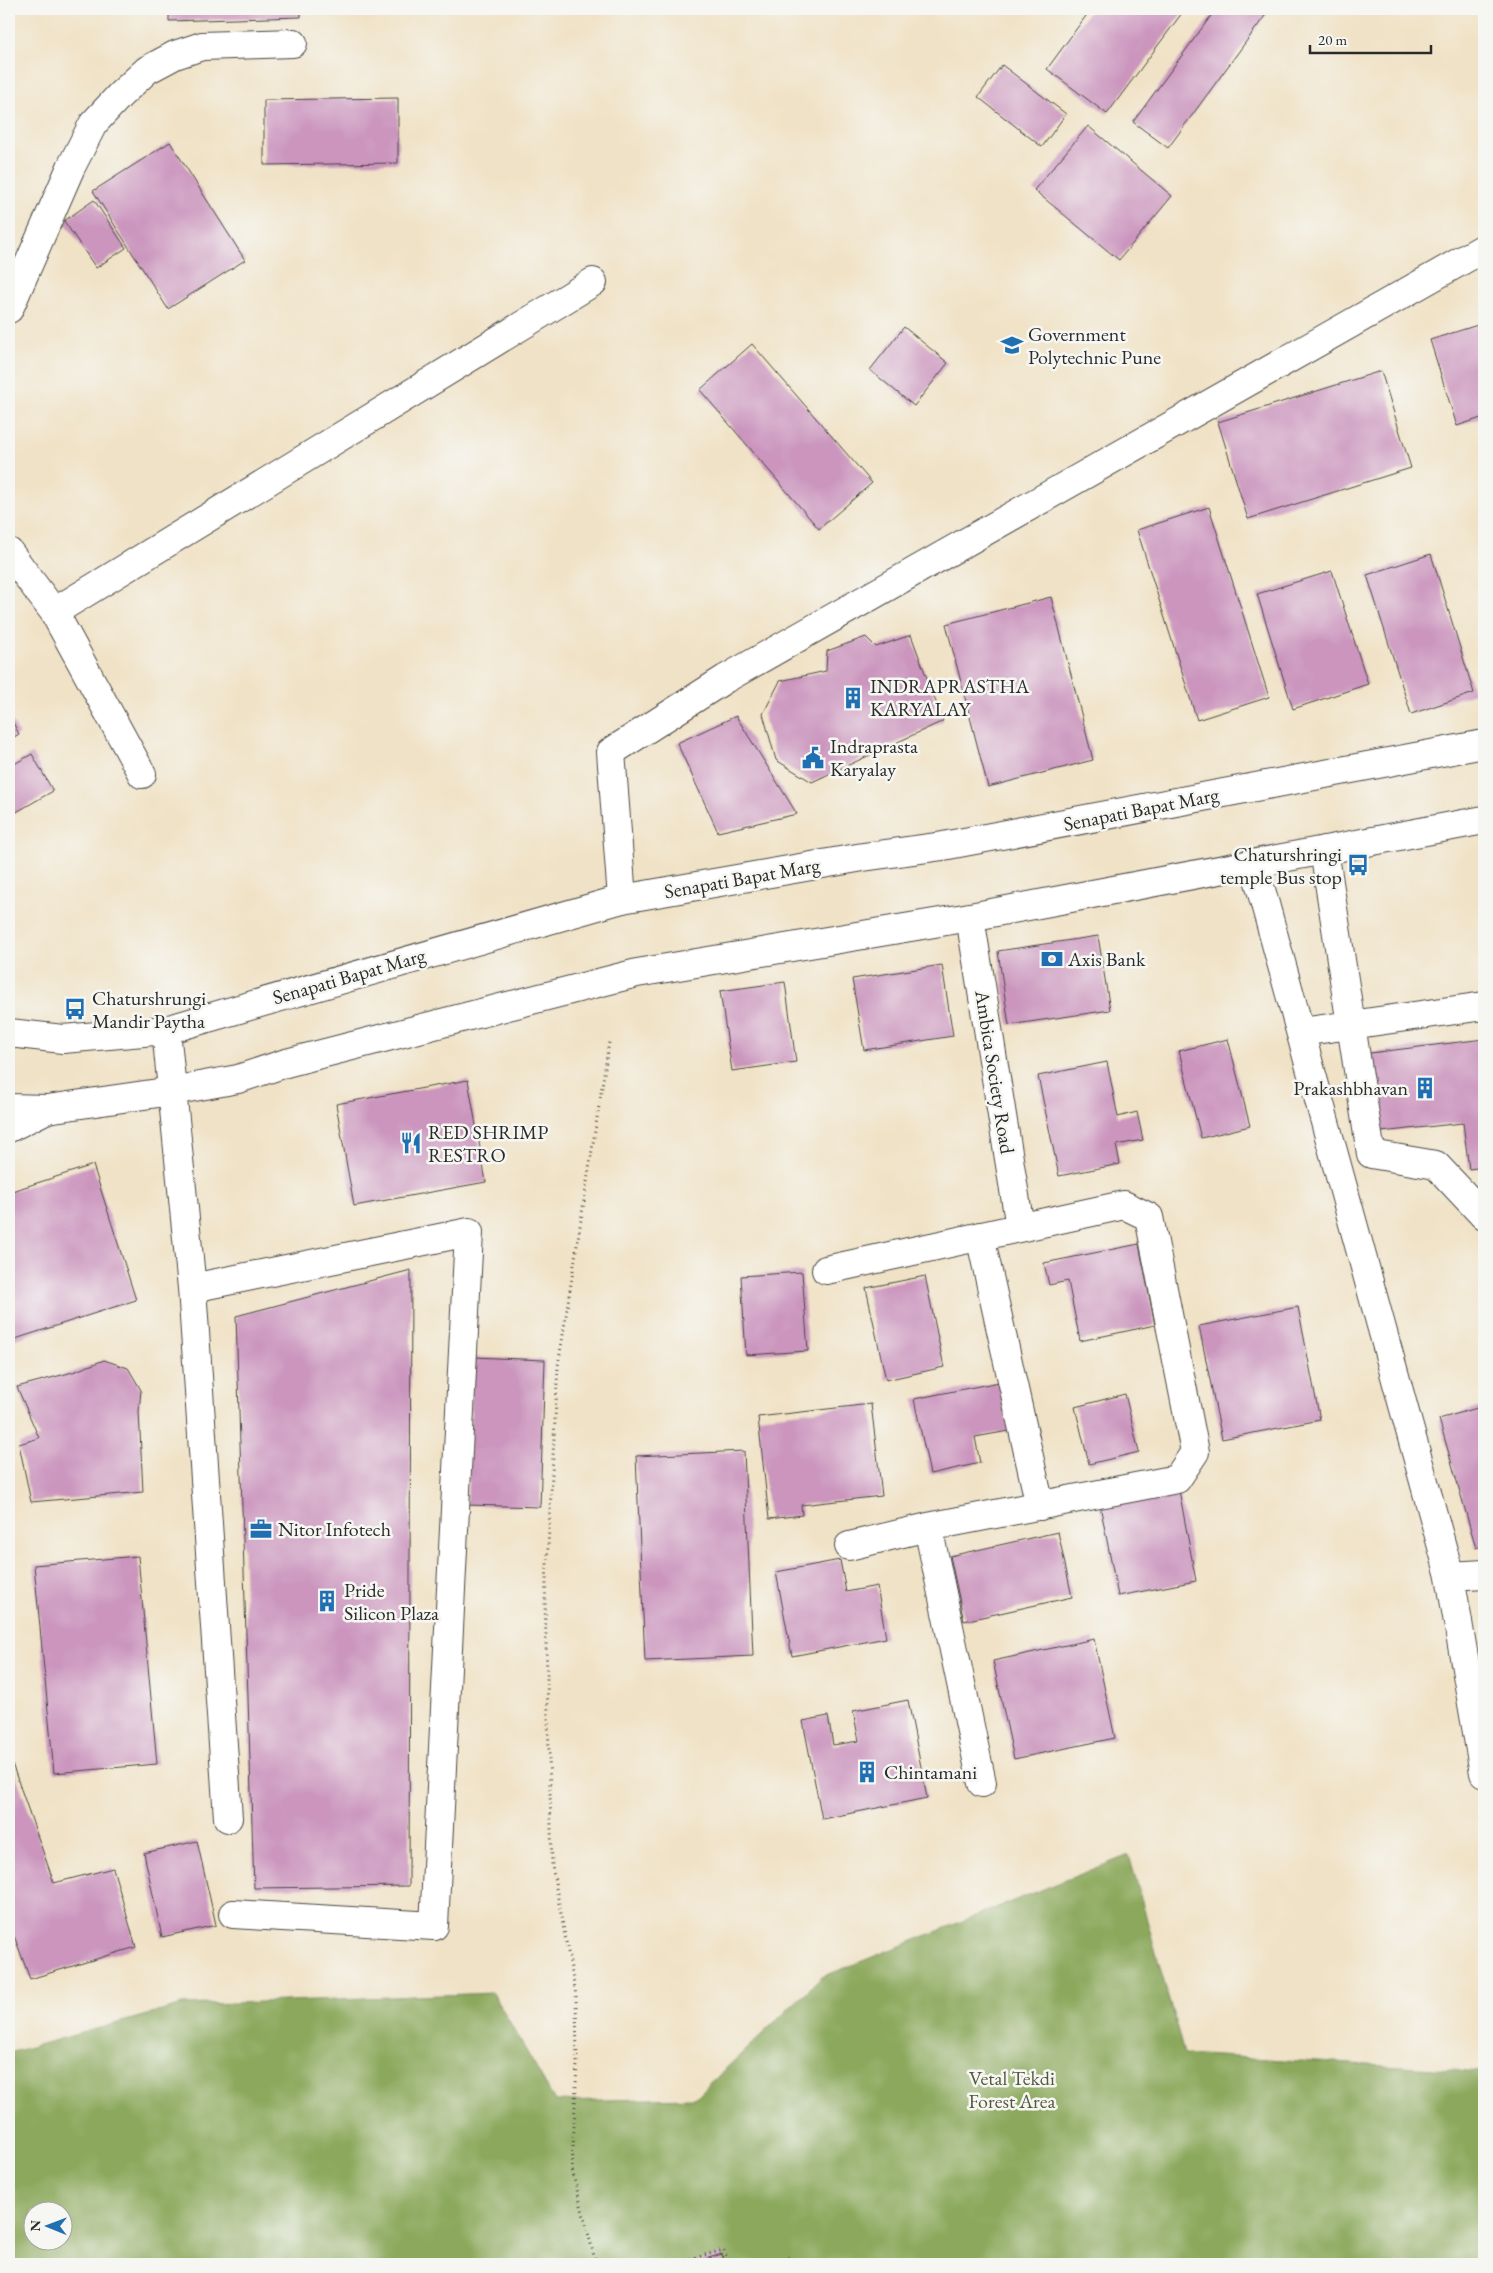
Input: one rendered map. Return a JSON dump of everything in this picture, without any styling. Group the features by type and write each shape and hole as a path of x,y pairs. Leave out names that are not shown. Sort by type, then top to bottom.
{"main road":[{"path":"9,309 88,132 120,95 147,70 175,55 202,46 293,43"},
{"path":"622,899 610,752 725,679 1484,248"},
{"path":"54,612 593,282"},
{"path":"9,552 54,612 142,774"},
{"name":"Senapati Bapat Marg","path":"9,1033 63,1039 166,1030 622,899 863,857 942,846 1484,744"},
{"path":"9,1108 47,1109 238,1080 286,1063 637,973 970,916 1484,820"},
{"path":"1324,850 1371,1154 1436,1165 1484,1216"},
{"path":"1254,864 1450,1576 1484,1773"},
{"name":"Ambica Society Road","path":"970,916 1020,1227"},
{"path":"1301,1032 1484,1006"},
{"path":"166,1030 192,1288 228,1818"},
{"path":"9,1128 47,1109"},
{"path":"826,1270 1124,1206 1149,1217 1194,1452 1177,1479 928,1527 849,1546"},
{"path":"192,1288 469,1232 434,1926 233,1914"},
{"path":"980,1236 1040,1506"},
{"path":"928,1527 982,1782"},
{"path":"1450,1576 1484,1574"}],"path":[{"path":"596,2264 572,2170 577,2064 576,1995 552,1866 545,1601 558,1366 609,1042"},
{"path":"671,2264 724,2250 729,2264"},
{"path":"769,2264 790,2257 792,2264"}],"green space":[{"name":"Vetal Tekdi Forest Area","path":"1129,1855 1184,2054 1484,2072 1484,2264 9,2264 9,2053 183,2005 493,1993 555,2101 695,2098 822,1977"}],"building":[{"path":"169,9 301,9 301,17 169,21"},
{"path":"1091,9 1185,9 1107,114 1047,69"},
{"path":"1216,9 1270,9 1168,148 1133,122"},
{"path":"1002,65 1066,114 1042,147 978,97"},
{"path":"398,98 398,163 264,165 264,100"},
{"path":"1088,126 1172,196 1119,260 1034,190"},
{"path":"170,142 245,260 168,309 93,191"},
{"path":"94,200 126,248 96,268 64,221"},
{"path":"1484,323 1484,417 1457,426 1430,340"},
{"path":"904,327 948,363 914,406 870,370"},
{"path":"752,344 872,483 819,529 700,390"},
{"path":"1381,371 1411,468 1248,519 1218,422"},
{"path":"1209,507 1269,697 1197,720 1137,530"},
{"path":"1431,554 1474,693 1411,714 1367,575"},
{"path":"1332,571 1368,684 1293,709 1257,594"},
{"path":"1051,597 1093,760 988,787 946,624"},
{"name":"INDRAPRASTHA KARYALAY","path":"911,635 943,721 812,782 776,760 763,714 780,681 826,671 827,651 866,637 876,647"},
{"path":"9,715 19,734 9,740"},
{"path":"736,716 797,814 718,832 677,743"},
{"path":"32,754 53,791 13,814 9,806 9,767"},
{"path":"1098,936 1110,1010 1009,1025 998,951"},
{"path":"942,965 953,1036 864,1050 852,979"},
{"path":"785,982 796,1062 732,1071 720,991"},
{"path":"1228,1039 1250,1126 1201,1138 1179,1051"},
{"name":"Prakashbhavan","path":"1484,1039 1484,1167 1469,1169 1463,1123 1372,1133 1362,1054"},
{"path":"1107,1062 1118,1117 1137,1112 1143,1140 1116,1145 1120,1164 1059,1176 1038,1076"},
{"name":"RED SHRIMP RESTRO","path":"468,1080 486,1182 354,1206 336,1104"},
{"path":"93,1165 136,1300 9,1341 9,1192"},
{"path":"1139,1244 1155,1325 1080,1341 1068,1281 1049,1285 1044,1263"},
{"name":"Pride Silicon Plaza","path":"411,1270 409,1886 254,1888 236,1316"},
{"path":"802,1272 808,1351 746,1355 741,1276"},
{"path":"925,1276 944,1367 886,1380 866,1288"},
{"path":"1298,1307 1320,1420 1222,1439 1199,1326"},
{"path":"473,1357 545,1360 540,1507 467,1505"},
{"path":"104,1360 128,1368 141,1390 139,1411 143,1492 31,1502 19,1444 39,1438 17,1387 73,1372"},
{"path":"999,1382 1009,1431 975,1437 980,1463 930,1474 914,1399"},
{"path":"1125,1394 1139,1452 1089,1464 1075,1407"},
{"path":"871,1404 882,1496 801,1505 802,1515 769,1519 758,1417"},
{"path":"1484,1406 1484,1545 1476,1548 1439,1419"},
{"path":"744,1451 753,1656 645,1661 636,1456"},
{"path":"1179,1490 1196,1581 1118,1596 1100,1505"},
{"path":"1058,1532 1072,1597 964,1621 950,1556"},
{"path":"138,1556 157,1764 54,1773 34,1565"},
{"path":"840,1560 846,1592 877,1586 886,1638 792,1656 776,1572"},
{"path":"1094,1639 1115,1738 1014,1759 993,1661"},
{"name":"Chintamani","path":"908,1700 927,1798 822,1819 803,1721 828,1716 833,1745 859,1741 853,1711"},
{"path":"9,1755 54,1883 113,1868 136,1947 30,1979 9,1922"},
{"path":"197,1841 216,1925 162,1937 144,1853"},
{"path":"722,2254 724,2264 688,2264"}],"place":[{"name":"Government Polytechnic Pune","path":"1012,345"},
{"name":"INDRAPRASTHA KARYALAY","path":"853,698"},
{"name":"Indraprasta Karyalay","path":"813,758"},
{"name":"Chaturshringi temple Bus stop","path":"1358,865"},
{"name":"Axis Bank","path":"1052,959"},
{"name":"Chaturshrungi Mandir Paytha","path":"75,1009"},
{"name":"Prakashbhavan","path":"1425,1088"},
{"name":"RED SHRIMP RESTRO","path":"411,1143"},
{"name":"Nitor Infotech","path":"261,1529"},
{"name":"Pride Silicon Plaza","path":"327,1601"},
{"name":"Chintamani","path":"867,1772"}]}
